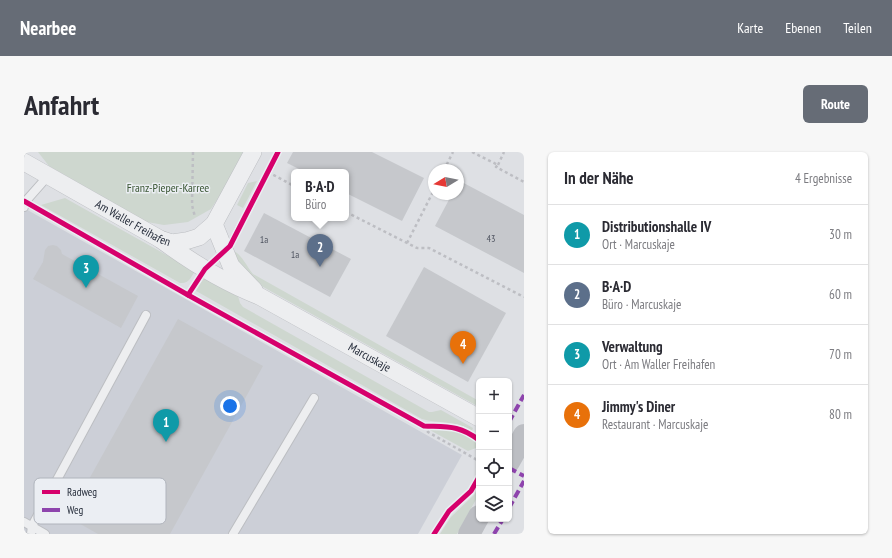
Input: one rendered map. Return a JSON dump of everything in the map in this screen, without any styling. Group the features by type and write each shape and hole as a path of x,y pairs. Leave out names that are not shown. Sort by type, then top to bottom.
{"street":[{"name":"Am Waller Freihafen","path":"24,162 160,239 172,243 199,237 214,224 253,152"},
{"name":"Marcuskaje","path":"214,224 231,266 260,296"},
{"name":"Marcuskaje","path":"160,239 186,259 235,286 260,296 476,416"},
{"path":"512,454 518,437"},
{"path":"469,534 476,521"}],"lane":[{"path":"24,208 25,202 48,176"},
{"path":"56,478 146,315"},
{"path":"233,534 314,398"},
{"path":"34,518 29,527 45,534"}],"path":[{"path":"193,152 192,204 199,237"},
{"path":"447,164 453,152"},
{"path":"472,152 498,165"},
{"path":"504,152 496,167 524,182"},
{"path":"268,172 291,184"},
{"path":"407,243 429,200"},
{"path":"349,214 417,248 429,248 524,297"},
{"path":"424,426 431,426"},
{"path":"424,426 428,432 476,458"}],"shaded area":[{"path":"24,208 462,455 418,534 24,534"}],"green space":[{"name":"Franz-Pieper-Karree","path":"38,152 243,152 224,189 211,209 188,222 164,225 147,222 49,166"},
{"path":"257,181 243,208 237,205 248,183"},
{"path":"65,198 195,271 191,278 186,282 180,283 41,205"},
{"path":"234,251 242,258 253,274 476,399 476,405 256,283 242,270"},
{"path":"204,276 238,296 243,307 429,412 441,410 473,428 472,431 460,425 422,419 196,291"},
{"path":"428,429 443,429 461,433 476,442 476,448 468,451"},
{"path":"476,492 476,499 457,534 440,534 451,517"}],"building":[{"path":"293,152 372,152 424,178 402,221 349,194 349,169 299,169 287,163"},
{"path":"464,183 524,215 524,273 435,226 449,200 464,200"},
{"path":"264,213 351,259 330,297 244,251"},
{"path":"48,246 57,246 61,250 62,254 138,296 121,328 33,279 43,262 45,250"},
{"path":"424,267 506,313 468,382 386,336"},
{"path":"178,319 263,366 170,534 98,534 80,524 166,524 166,478 90,478"}],"marked path":[{"path":"512,417 524,395"},
{"path":"512,470 524,476"},
{"path":"512,503 524,481"},
{"path":"494,534 501,522"}],"cycle path":[{"path":"188,295 205,269 230,246 278,152"},
{"path":"24,201 188,295 424,426 459,429 476,438"},
{"path":"434,534 449,511 471,491 476,482"}],"place":[{"name":"B·A·D","path":"320,267"},
{"name":"Verwaltung","path":"86,288"},
{"name":"Jimmy's Diner","path":"463,364"},
{"name":"Distributionshalle IV","path":"166,442"}]}
